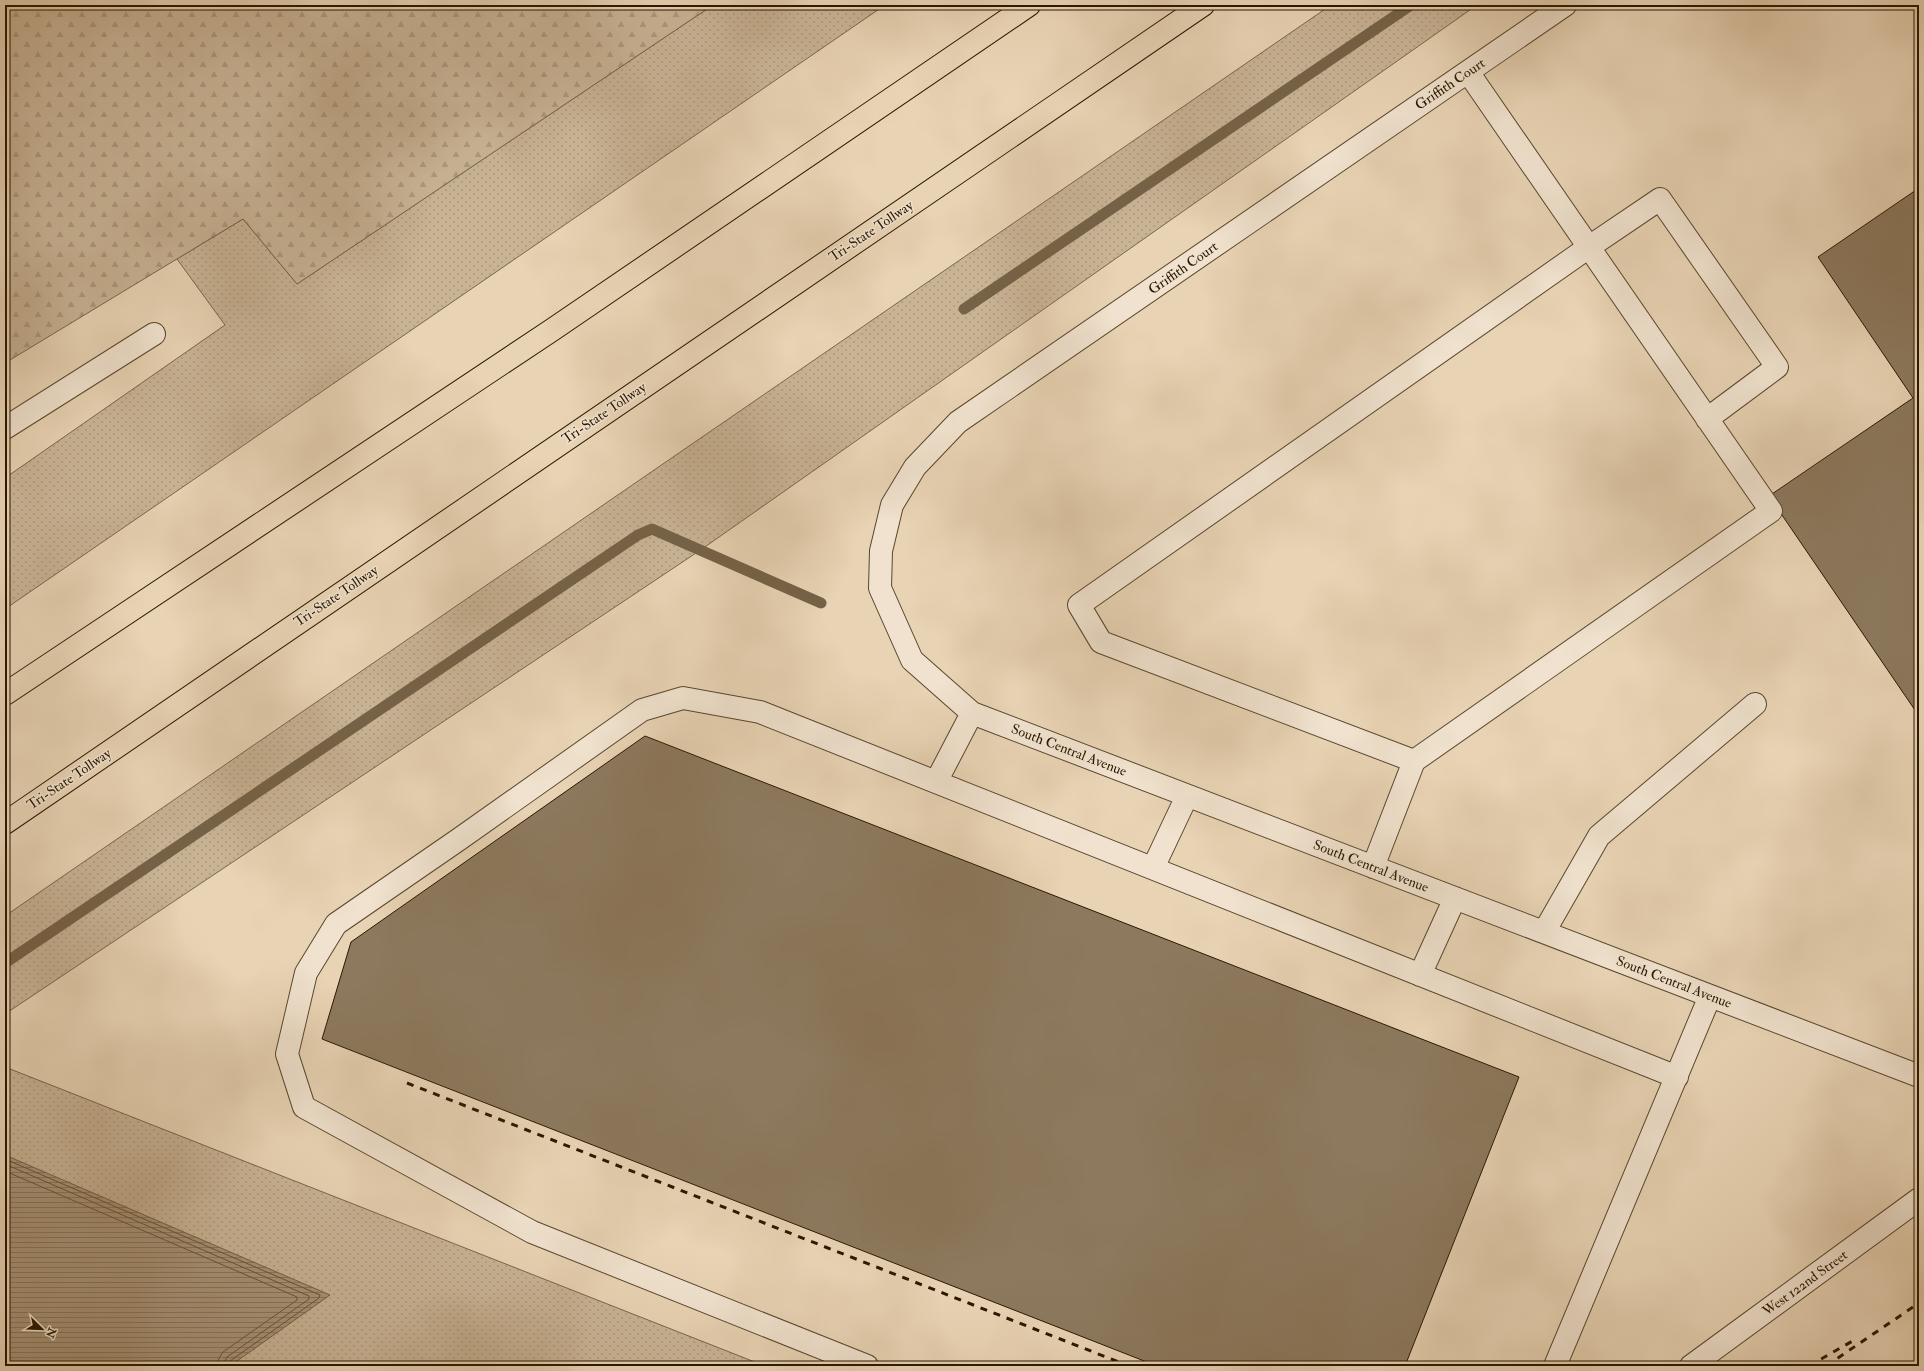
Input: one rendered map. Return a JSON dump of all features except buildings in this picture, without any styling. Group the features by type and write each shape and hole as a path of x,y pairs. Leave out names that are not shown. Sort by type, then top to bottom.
{"highway":[{"path":"5,694 559,325 1029,5"},
{"name":"Tri-State Tollway","path":"5,823 1203,5"}],"street":[{"name":"Griffith Court","path":"880,588 880,551 892,505 915,467 958,422 1565,5"},
{"path":"1373,867 1414,761 1771,511 1468,72"},
{"path":"1414,761 1101,642 1079,605 1589,247 1660,199 1777,367 1707,419"},
{"path":"5,428 154,334"},
{"name":"South Central Avenue","path":"880,588 912,660 972,713 1919,1076"},
{"path":"867,1366 525,1228 304,1107 287,1054 306,973 336,924 642,710 684,698 760,712 1676,1077"},
{"path":"1544,932 1599,836 1755,704"},
{"path":"936,782 972,713"},
{"path":"1153,868 1187,796"},
{"path":"1420,975 1455,898"},
{"path":"1554,1366 1710,996"},
{"name":"West 122nd Street","path":"1691,1366 1919,1199"}],"green space":[{"path":"5,5 713,5 297,284 243,219 5,363"},
{"path":"713,5 885,5 5,609 5,478 225,325 177,259 243,219 297,284"},
{"path":"1331,5 1477,5 702,549 5,1014 5,916"},
{"path":"5,1067 765,1366 5,1366"}],"water":[{"path":"5,1155 330,1295 230,1366 5,1366"}],"waterway":[{"path":"964,309 1411,5"},
{"path":"5,963 638,535 652,529 821,603"}],"railway":[{"path":"407,1083 1129,1366"},
{"path":"1826,1366 1919,1303"},
{"path":"1809,1366 1856,1339"}]}
